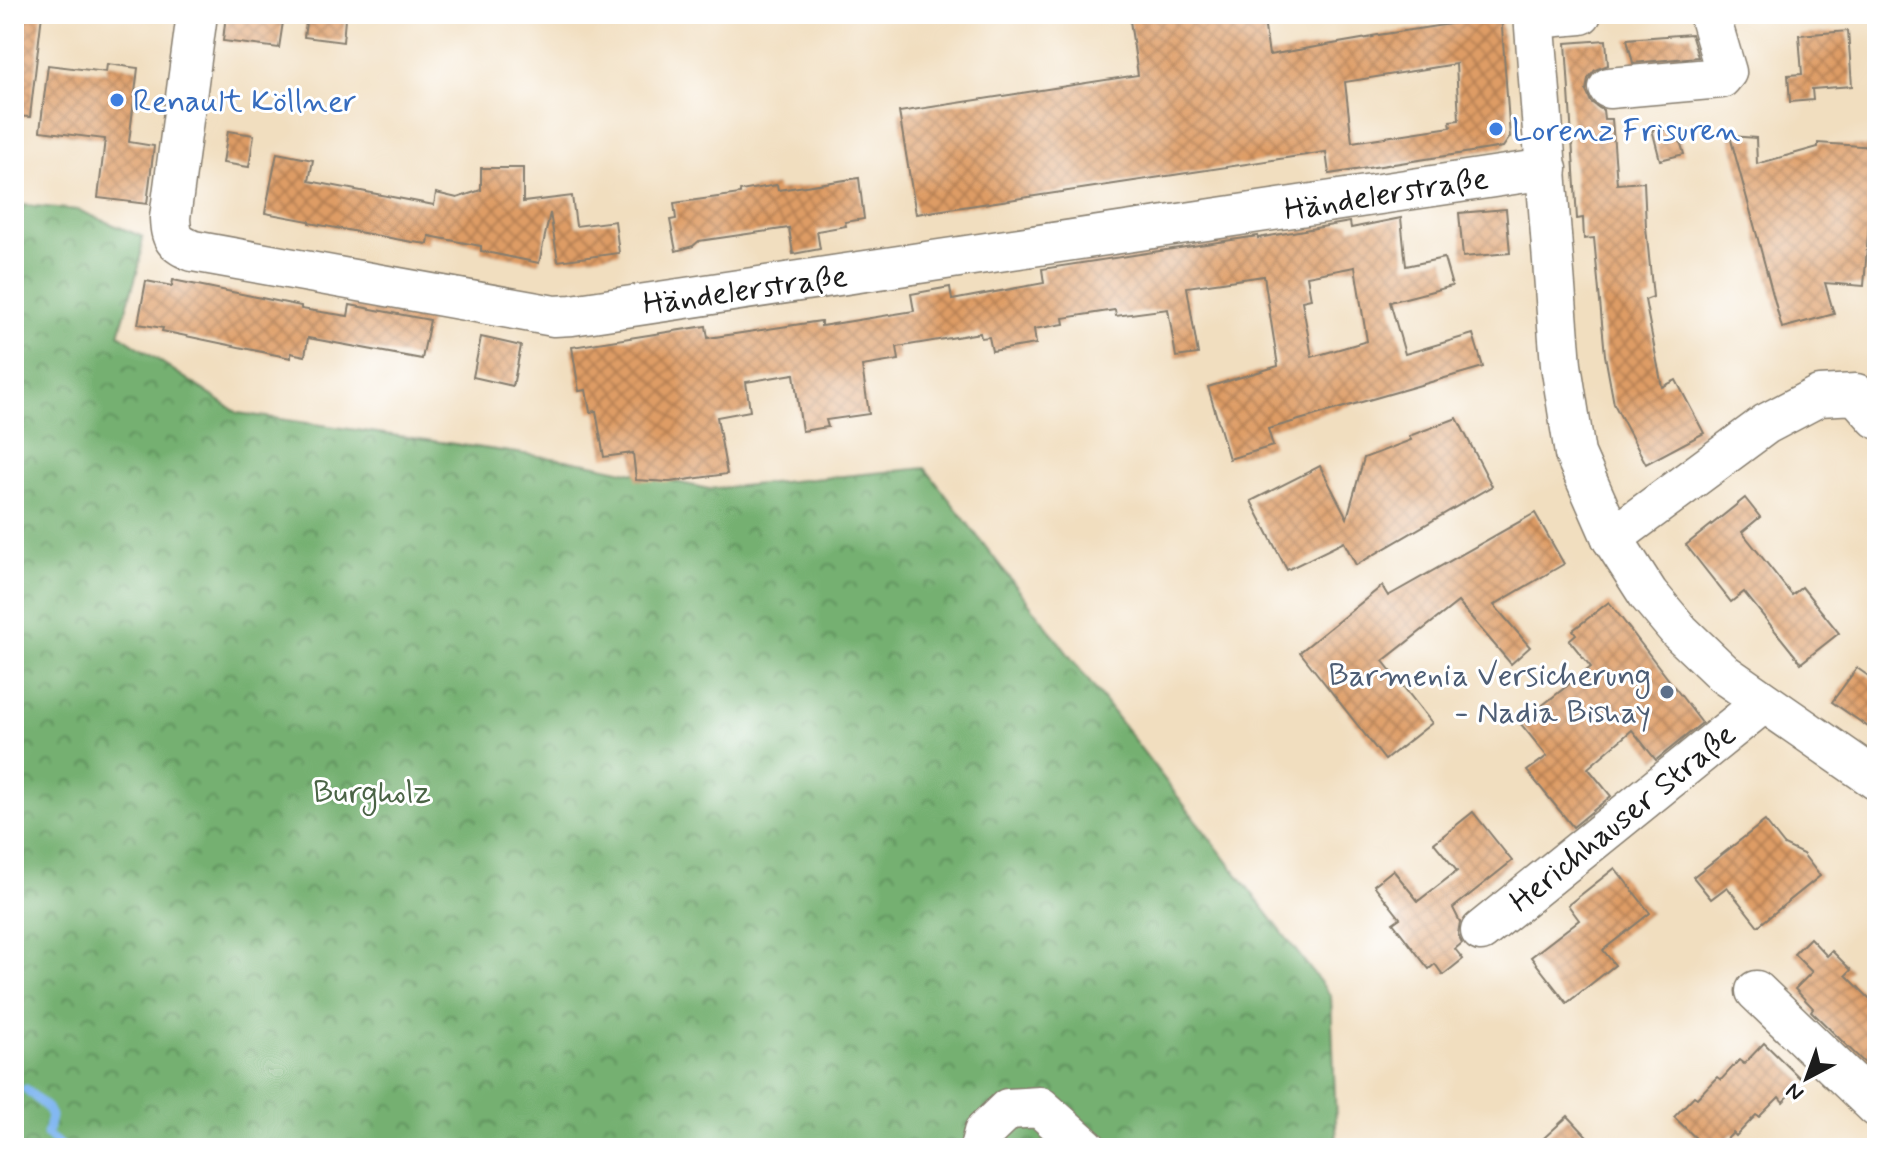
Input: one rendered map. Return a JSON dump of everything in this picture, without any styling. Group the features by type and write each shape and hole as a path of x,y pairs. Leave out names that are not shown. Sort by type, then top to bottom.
{"street":[{"name":"Händelerstraße","path":"197,14 170,218 174,241 193,251 554,316 1547,169"},
{"name":"Herichhauser Straße","path":"1581,14 1534,16 1561,365 1575,454 1612,538 1648,594 1680,632 1724,674 1877,780"},
{"path":"1609,88 1721,78 1726,72 1709,14"},
{"path":"1612,538 1766,424 1819,396 1856,394 1877,418"},
{"name":"Herichhauser Straße","path":"1481,931 1763,703"},
{"path":"1756,991 1877,1107"},
{"path":"980,1148 984,1132 1008,1109 1040,1107 1086,1148"}],"green space":[{"name":"Burgholz","path":"14,204 78,210 143,237 139,266 119,334 238,413 587,463 709,489 925,468 1331,996 1337,1148 14,1148"}],"building":[{"path":"14,14 42,14 30,117 14,116"},
{"path":"226,14 254,14 253,18 283,22 279,48 223,41"},
{"path":"1129,14 1263,14 1269,55 1457,23 1456,14 1501,14 1510,137 1503,147 1329,174 1326,152 916,214 899,112 1138,75","holes":["1456,64 1459,120 1450,121 1451,127 1352,142 1345,82"]},
{"path":"307,15 345,19 343,42 304,37"},
{"path":"1848,31 1852,86 1812,89 1813,100 1790,102 1788,75 1802,74 1799,35"},
{"path":"1691,34 1698,57 1633,63 1627,39"},
{"path":"1606,40 1608,65 1595,70 1588,79 1586,91 1591,102 1603,110 1604,119 1612,119 1617,184 1644,182 1653,297 1645,300 1662,387 1676,380 1704,433 1646,464 1614,404 1605,355 1594,238 1584,239 1583,218 1577,219 1566,43"},
{"path":"107,64 138,68 129,142 154,146 147,204 98,198 105,139 40,131 48,65 106,72"},
{"path":"1652,129 1677,131 1684,154 1660,160"},
{"path":"228,131 254,135 249,167 223,163"},
{"path":"1730,136 1756,138 1757,164 1818,147 1818,143 1875,147 1864,286 1825,283 1834,314 1782,328"},
{"path":"277,153 313,160 309,181 434,205 436,193 457,198 481,190 481,168 523,168 523,202 572,196 576,226 615,221 619,253 558,261 550,213 539,263 481,251 481,246 429,236 428,244 412,242 265,213"},
{"path":"859,178 864,219 817,231 820,249 793,254 789,228 699,241 676,251 670,220 676,219 674,203 740,194 740,191 777,185 778,190"},
{"path":"1506,209 1510,253 1463,257 1459,213"},
{"path":"1401,218 1406,266 1444,258 1452,286 1390,302 1405,354 1473,334 1483,367 1268,429 1273,446 1229,459 1208,387 1278,366 1264,276 1187,287 1198,354 1176,357 1168,309 1116,316 1115,310 1063,318 1064,324 1034,329 1036,344 992,351 989,337 981,338 980,333 897,347 899,360 862,366 869,414 826,420 828,427 802,431 794,374 746,382 750,411 717,417 727,474 670,482 636,480 633,453 604,457 596,411 590,412 586,390 579,391 572,347 706,326 708,338 821,321 821,326 914,311 911,294 950,287 952,300 1044,283 1042,269 1350,222 1351,228","holes":["1355,267 1367,341 1312,357 1302,301 1311,299 1307,276"]},
{"path":"173,280 301,306 301,309 348,316 350,305 430,320 422,359 308,338 305,356 291,353 291,358 138,324 146,281 172,286"},
{"path":"481,337 521,346 513,386 473,377"},
{"path":"1457,418 1492,486 1356,565 1344,542 1287,570 1251,501 1320,466 1347,518 1364,458 1411,440 1409,436"},
{"path":"1745,498 1760,517 1742,532 1792,595 1802,587 1839,633 1801,663 1744,592 1731,602 1686,545"},
{"path":"1535,513 1564,564 1494,605 1530,647 1511,664 1458,602 1383,661 1432,723 1385,760 1300,652 1382,586 1388,596"},
{"path":"1609,602 1702,723 1656,760 1632,730 1588,768 1611,796 1573,827 1527,771 1547,756 1520,723 1591,667 1569,640 1576,634 1573,630"},
{"path":"1857,668 1877,682 1877,733 1832,702"},
{"path":"1473,812 1512,861 1453,908 1460,922 1458,934 1462,943 1455,949 1463,959 1443,975 1435,964 1429,969 1393,923 1400,918 1374,885 1393,870 1418,901 1457,871 1434,843"},
{"path":"1765,821 1784,845 1803,854 1820,876 1758,926 1727,887 1711,899 1693,877"},
{"path":"1615,868 1650,913 1603,950 1615,965 1567,1003 1531,957 1579,920 1568,905"},
{"path":"1810,938 1827,956 1832,951 1851,970 1846,975 1877,1006 1877,1075 1811,1011 1813,1008 1795,989 1812,972 1794,954"},
{"path":"1764,1043 1803,1081 1783,1102 1779,1097 1759,1117 1756,1115 1736,1136 1733,1133 1718,1148 1706,1148 1674,1117 1717,1077 1721,1080 1739,1060 1744,1064"},
{"path":"1568,1116 1598,1148 1533,1148"}],"waterway":[{"path":"26,1089 47,1108 51,1116 47,1135 64,1148"}],"place":[{"name":"Renault Köllner","path":"117,100"},
{"name":"Lorenz Frisuren","path":"1496,129"},
{"name":"Barmenia Versicherung - Nadia Bishay","path":"1667,692"}]}
